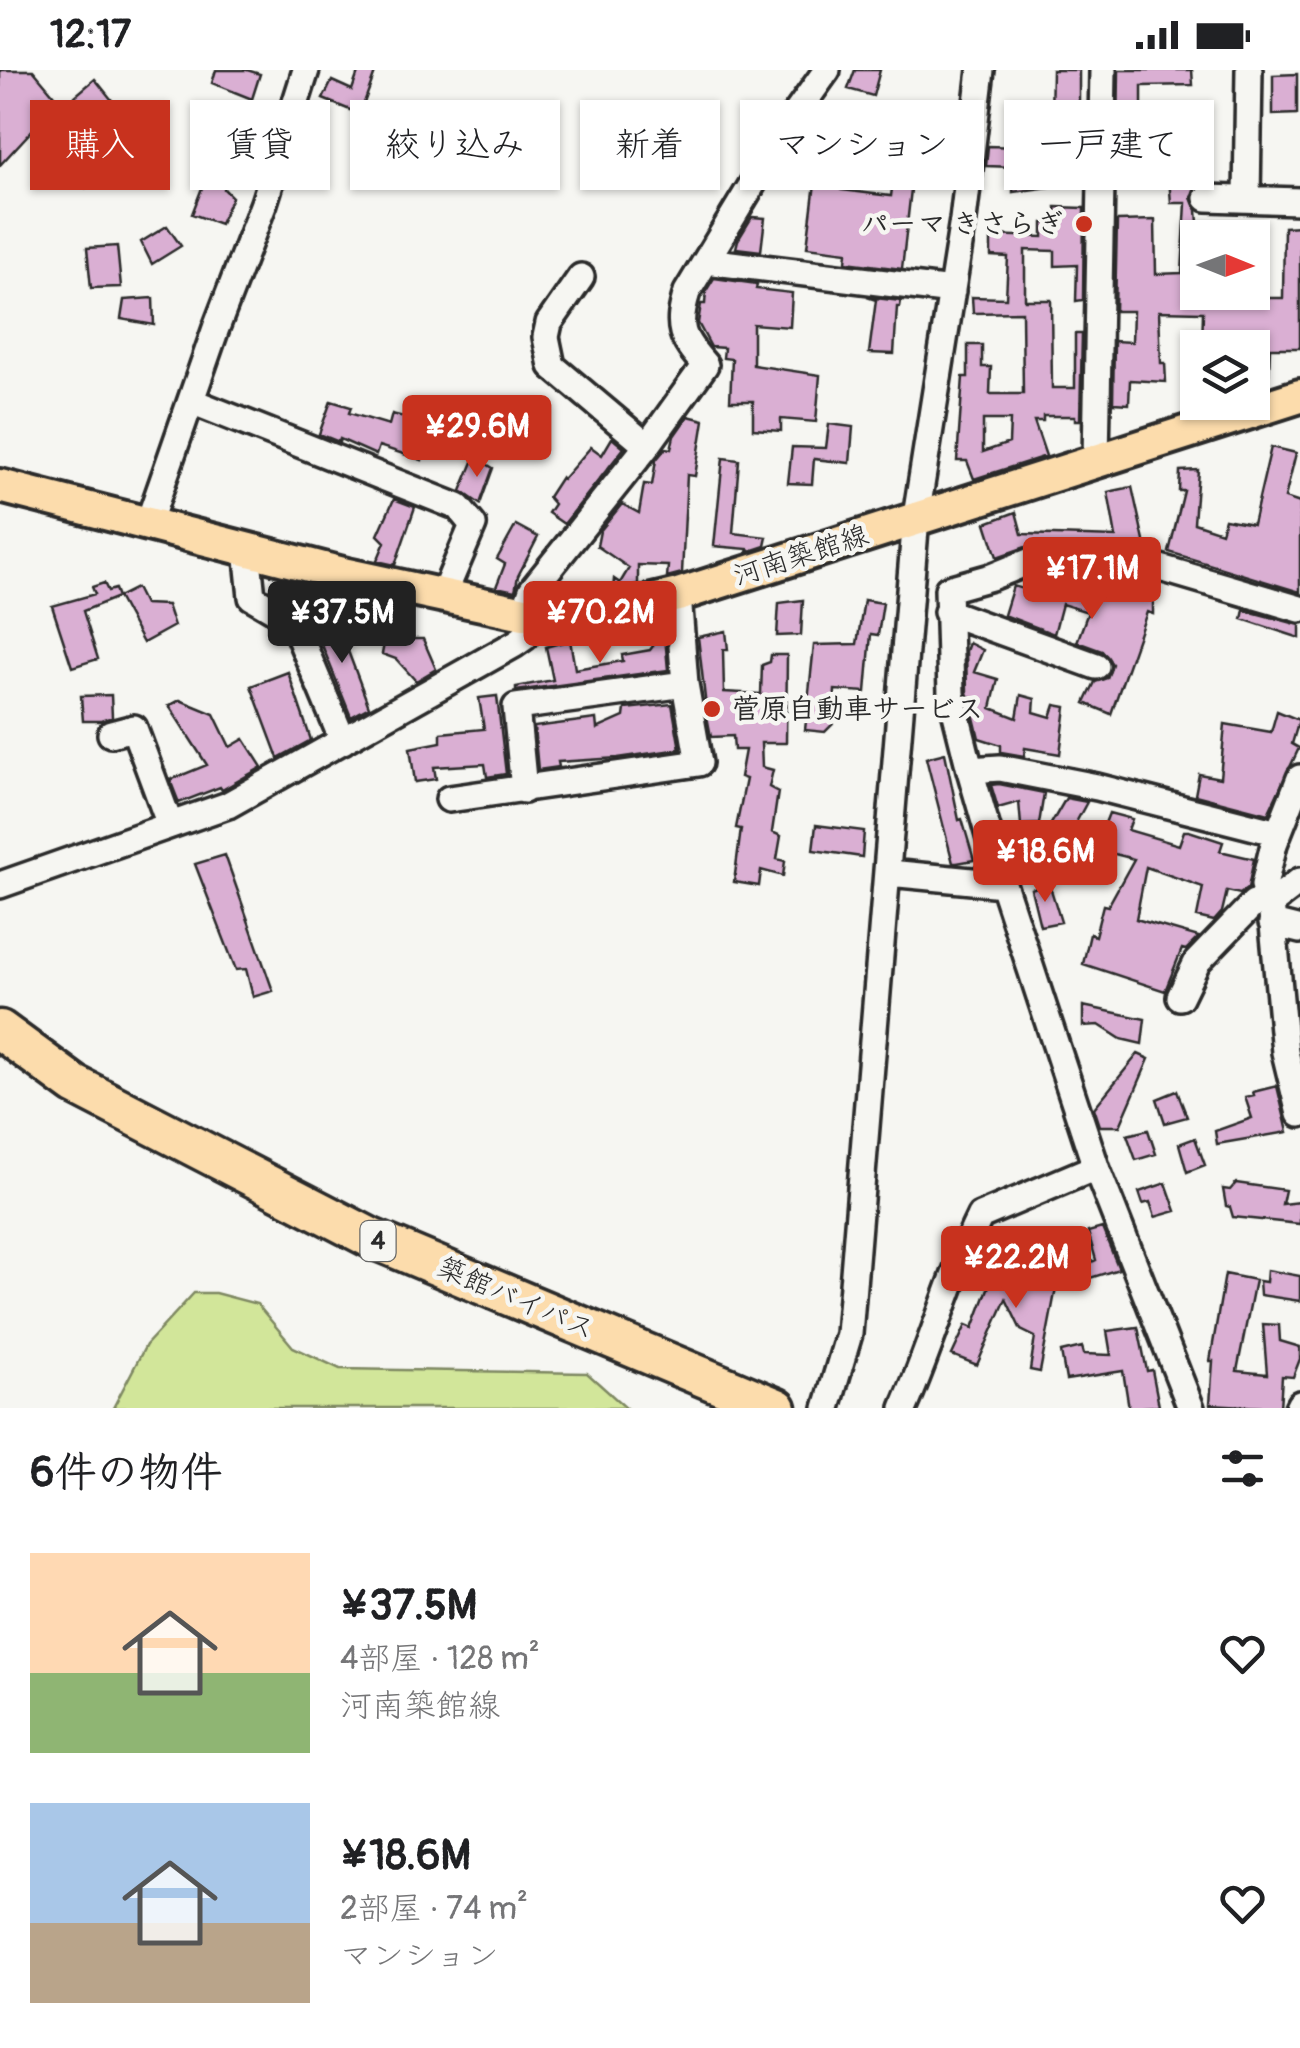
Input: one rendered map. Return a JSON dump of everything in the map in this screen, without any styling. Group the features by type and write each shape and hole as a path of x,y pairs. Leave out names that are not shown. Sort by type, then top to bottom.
{"highway":[{"name":"築館バイパス","path":"0,1030 75,1084 371,1238 777,1408"}],"main road":[{"name":"河南築館線","path":"0,486 444,596 529,613 602,613 678,596 1300,396"}],"street":[{"path":"148,524 264,204 306,70"},
{"path":"0,884 228,805 525,637 532,590 646,446 704,365 684,342 680,316 687,292 790,122 827,70"},
{"path":"827,1408 849,1334 916,517 982,70"},
{"path":"1096,460 1103,70"},
{"path":"1248,198 1249,70"},
{"path":"1207,198 1300,201"},
{"path":"706,261 952,291"},
{"path":"581,277 550,323 546,336 552,366 646,446"},
{"path":"191,402 458,507 472,525 444,596"},
{"path":"248,550 252,597 292,621 343,741"},
{"path":"1192,1408 1096,1167 1003,884 951,694 948,589 1036,558 1083,565 1157,567 1300,609"},
{"path":"449,799 699,763 686,684 678,596"},
{"path":"947,612 1096,666"},
{"path":"524,790 516,708 686,684"},
{"path":"111,734 134,728 170,825"},
{"path":"970,770 1000,768 1096,787 1278,833"},
{"path":"1300,778 1278,833 1264,885 1272,913 1284,1052 1300,1114"},
{"path":"889,874 1003,884"},
{"path":"1272,913 1300,881"},
{"path":"1180,998 1197,962 1254,903 1300,930"},
{"path":"904,1408 980,1216 1096,1167"}],"green space":[{"path":"194,1293 215,1293 257,1304 293,1347 340,1369 587,1373 626,1408 113,1408 146,1345"}],"building":[{"path":"0,70 33,70 58,100 30,100 30,132 0,165"},
{"path":"216,70 260,74 252,99 212,83"},
{"path":"359,70 376,70 365,100 350,100 350,110 323,99 332,81 352,90"},
{"path":"855,70 880,70 873,96 848,89"},
{"path":"1052,70 1079,70 1079,100 1051,100"},
{"path":"1119,70 1192,70 1193,85 1142,86 1142,100 1119,100"},
{"path":"1297,74 1297,114 1273,115 1273,75"},
{"path":"95,79 112,100 79,100 75,96"},
{"path":"988,146 1004,147 1004,167 986,166"},
{"path":"201,190 225,190 232,197 220,224 192,214"},
{"path":"814,190 891,196 892,190 911,190 902,269 846,262 847,252 807,247"},
{"path":"1170,190 1194,190 1191,198 1198,220 1185,220 1186,203 1171,203"},
{"path":"1056,207 1084,208 1083,300 1076,301 1077,265 1055,266 1055,251 1025,250 1025,300 1051,300 1052,388 1075,388 1075,334 1082,334 1080,420 1075,420 1075,416 1043,416 1043,421 1034,421 1046,456 974,479 967,461 957,461 963,377 968,377 968,345 982,345 982,367 991,367 990,394 1023,394 1022,312 973,313 972,297 1006,298 1008,257 991,256 991,235 1043,237 1043,223 1058,223","holes":["983,420 1010,420 1009,443 983,452"]},
{"path":"752,217 765,218 761,251 736,248"},
{"path":"1155,220 1156,274 1180,273 1180,310 1270,310 1270,298 1283,298 1284,227 1300,226 1300,348 1270,348 1270,330 1202,330 1203,312 1159,311 1161,363 1165,363 1166,382 1130,380 1129,404 1113,403 1114,341 1132,342 1133,311 1115,311 1117,221"},
{"path":"167,226 181,246 152,264 141,242"},
{"path":"117,246 121,287 91,288 87,248"},
{"path":"714,278 792,293 790,327 753,324 753,365 820,375 816,422 781,419 781,431 753,429 753,401 730,401 732,359 723,358 724,348 711,347 698,323 701,304 705,304 706,291"},
{"path":"867,297 901,301 897,307 894,354 869,353 876,300"},
{"path":"153,298 154,325 121,319 124,300"},
{"path":"331,401 351,407 349,413 389,425 392,414 428,423 422,460 379,446 376,455 319,434"},
{"path":"688,416 704,420 695,476 687,475 682,573 667,577 668,566 638,565 638,584 613,590 614,579 620,583 629,568 597,546 600,531 622,504 639,513 644,484 652,485 656,460 666,448 671,449 674,436"},
{"path":"829,424 853,427 850,463 814,459 812,484 788,483 792,447 826,448"},
{"path":"612,438 624,448 564,524 548,513 554,504 548,497 561,477 591,447 602,455"},
{"path":"1271,447 1296,453 1285,498 1300,503 1300,592 1169,552 1184,491 1179,491 1180,471 1198,470 1194,523 1221,532 1225,519 1253,524"},
{"path":"475,457 493,468 480,504 461,491"},
{"path":"723,458 739,460 733,533 767,537 765,546 747,552 748,549 714,546"},
{"path":"1132,487 1146,550 1037,543 997,557 986,523 1016,512 1022,534 1116,537 1108,492"},
{"path":"394,499 415,507 395,565 377,561 385,542 378,535"},
{"path":"516,525 538,537 518,576 515,591 496,587 505,564 497,559"},
{"path":"1047,577 1153,583 1153,614 1147,612 1111,714 1085,703 1095,682 1107,678 1112,664 1102,651 1077,642 1088,612 1062,604 1054,634 1004,615 1013,586 1044,595"},
{"path":"104,583 108,591 115,589 118,597 83,611 98,659 72,667 52,606 95,594 92,587"},
{"path":"136,588 144,604 167,605 174,626 143,643 118,597"},
{"path":"803,600 801,635 777,636 779,603"},
{"path":"864,600 883,603 878,635 871,634 866,692 835,690 833,724 825,732 805,730 814,645 857,644"},
{"path":"1244,610 1300,625 1300,638 1242,619"},
{"path":"336,619 369,707 351,717 314,625"},
{"path":"726,631 724,692 761,694 762,665 770,662 771,655 787,655 786,743 761,743 762,767 773,770 769,787 778,792 772,832 781,836 777,859 785,861 783,876 761,870 759,886 734,882 741,829 736,828 746,779 740,777 745,750 734,750 733,736 711,737 707,716 698,637"},
{"path":"665,637 668,670 516,691 516,687 553,680 546,647 570,640 575,669 623,661 622,655 650,650 658,639"},
{"path":"385,639 423,639 436,669 416,681 396,659 382,654"},
{"path":"969,643 983,650 974,672 998,679 991,708 1017,718 1021,695 1035,699 1034,712 1051,717 1055,705 1066,707 1060,754 1025,748 1024,756 1001,752 1001,745 979,738 972,709 974,698 967,692"},
{"path":"288,672 311,740 278,758 251,686"},
{"path":"111,695 112,717 83,721 81,696"},
{"path":"497,696 506,774 487,777 485,764 434,767 436,779 415,782 410,748 441,742 441,733 484,729 479,698"},
{"path":"180,700 214,714 230,747 244,739 262,767 222,790 220,787 179,803 170,780 207,765 169,706"},
{"path":"672,704 680,749 558,762 559,767 538,770 534,727 596,719 597,729 624,717 625,709"},
{"path":"1277,711 1299,720 1292,744 1299,748 1268,814 1195,795 1199,774 1220,778 1225,724 1271,732"},
{"path":"945,753 959,820 962,819 974,860 953,863 926,758"},
{"path":"991,785 1044,793 1039,824 1021,825 1019,802 998,808"},
{"path":"1066,798 1087,802 1067,839 1048,829"},
{"path":"1109,813 1132,819 1128,830 1179,845 1184,831 1189,831 1223,842 1220,851 1254,859 1248,888 1240,894 1227,891 1222,912 1214,921 1197,917 1203,887 1146,867 1136,919 1199,937 1186,950 1182,949 1165,991 1083,964 1090,934 1095,936 1103,905 1108,906 1134,859 1095,849"},
{"path":"816,825 864,831 862,857 813,850"},
{"path":"225,855 273,991 253,997 246,969 236,970 195,864"},
{"path":"1049,883 1061,922 1040,926 1031,889"},
{"path":"1083,1006 1145,1019 1142,1044 1121,1039 1099,1025 1083,1026"},
{"path":"1138,1054 1149,1059 1120,1126 1100,1126 1094,1108"},
{"path":"1277,1086 1288,1132 1217,1144 1215,1131 1252,1118 1245,1097"},
{"path":"1177,1091 1187,1117 1165,1123 1157,1099"},
{"path":"1148,1130 1156,1154 1136,1160 1127,1135"},
{"path":"1195,1138 1205,1165 1187,1172 1179,1144"},
{"path":"1166,1183 1176,1211 1155,1217 1150,1202 1143,1204 1139,1192"},
{"path":"1236,1183 1285,1190 1282,1204 1300,1202 1300,1224 1233,1217 1223,1189 1230,1190"},
{"path":"1102,1228 1119,1269 1087,1279 1083,1266 1096,1260 1088,1232"},
{"path":"998,1240 1015,1247 1000,1277 987,1271"},
{"path":"1040,1251 1062,1256 1040,1372 1030,1370 1035,1337 1021,1330 1006,1299 977,1365 952,1355 966,1325 973,1328 992,1278 1024,1291"},
{"path":"1267,1270 1300,1276 1300,1301 1260,1295 1259,1281 1266,1282"},
{"path":"1225,1274 1255,1280 1237,1371 1267,1374 1263,1324 1279,1325 1280,1341 1300,1347 1293,1377 1282,1376 1280,1408 1210,1404 1210,1361"},
{"path":"1138,1327 1159,1406 1129,1408 1123,1371 1066,1380 1061,1352 1082,1347 1084,1354 1111,1355 1107,1331"}],"place":[{"name":"パーマ きさらぎ","path":"1084,224"},
{"name":"菅原自動車サービス","path":"712,709"}]}
